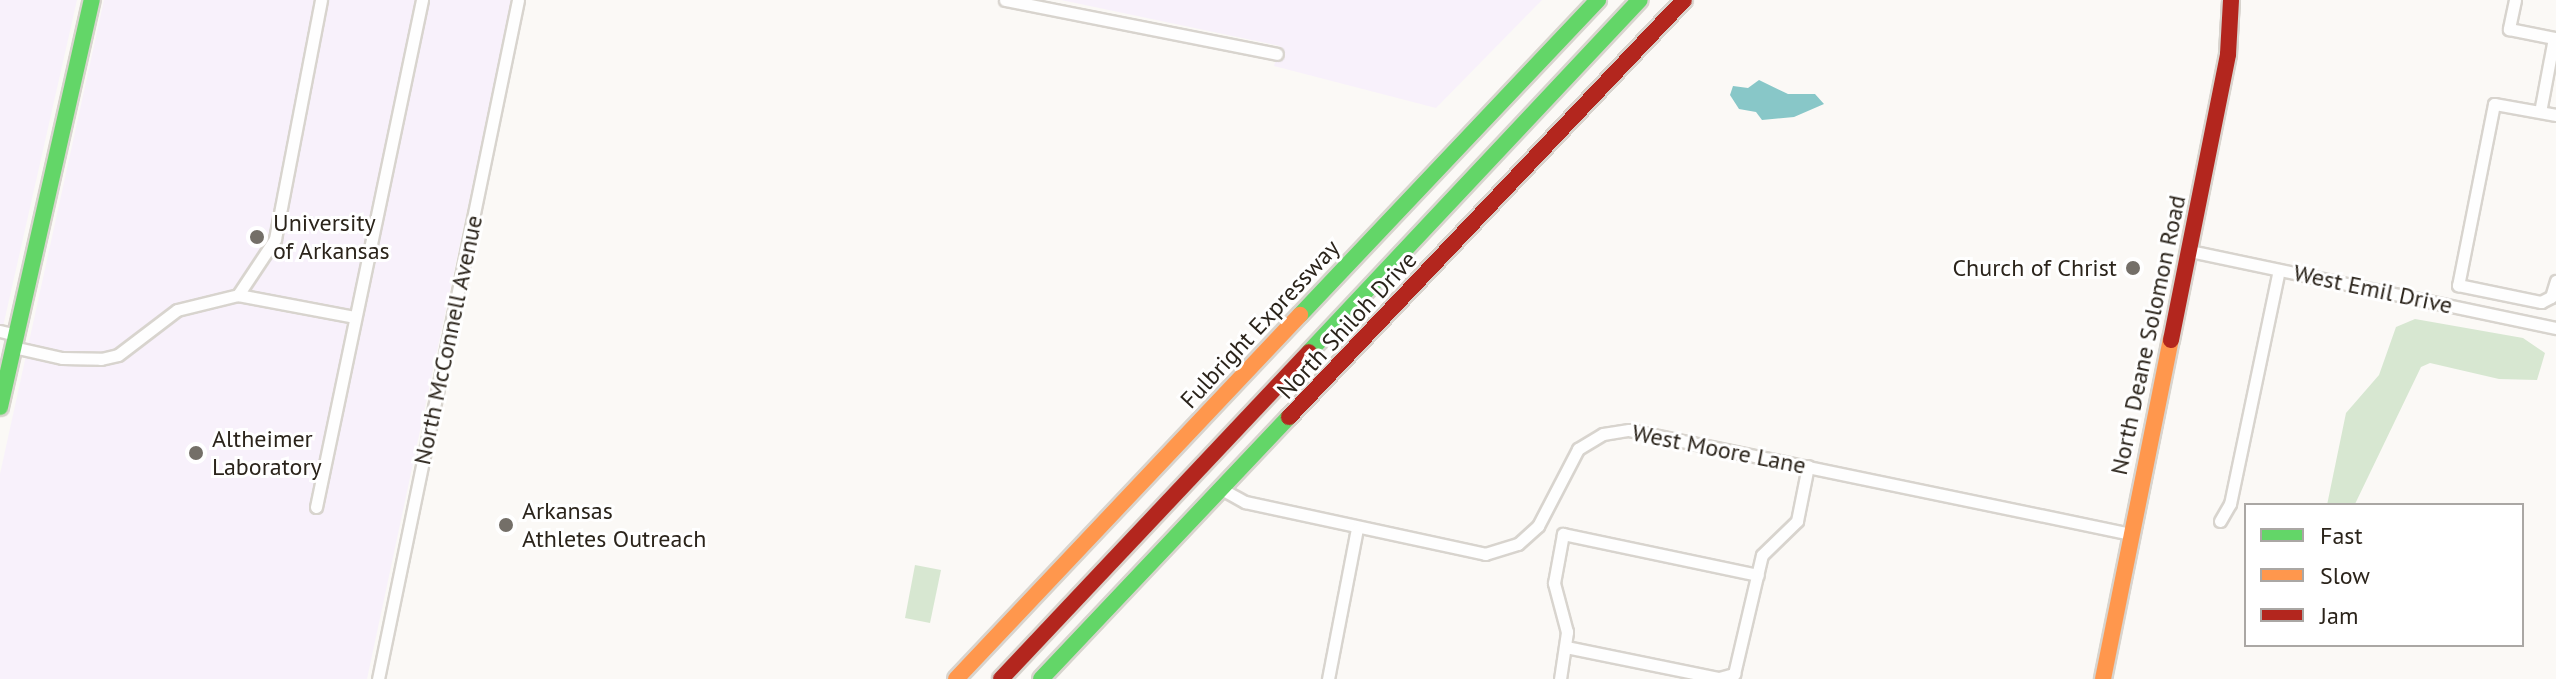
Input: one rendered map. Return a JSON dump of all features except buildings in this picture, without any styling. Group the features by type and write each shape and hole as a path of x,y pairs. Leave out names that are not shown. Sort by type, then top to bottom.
{"main road":[{"path":"0,407 10,338 92,0"},
{"name":"Fulbright Expressway","path":"956,679 1598,0"},
{"path":"1001,679 1640,0"},
{"name":"North Shiloh Drive","path":"1041,679 1225,491 1684,0"},
{"name":"North Deane Solomon Road","path":"2103,679 2232,35 2231,0"}],"street":[{"path":"238,295 275,239 321,0"},
{"path":"316,507 422,0"},
{"name":"North McConnell Avenue","path":"378,679 518,0"},
{"path":"1005,0 1277,54"},
{"path":"2515,0 2509,29 2555,38 2540,112"},
{"path":"2556,115 2494,104 2458,285 2541,302 2551,297 2556,281"},
{"name":"West Emil Drive","path":"2190,251 2556,328"},
{"path":"2220,521 2230,504 2279,270"},
{"path":"10,338 62,358 101,359 118,355 177,310 238,295 354,317"},
{"name":"West Moore Lane","path":"1225,491 1245,502 1466,553 1503,550 1538,526 1578,449 1617,430 1808,466 2131,534"},
{"path":"1566,647 1683,675 1719,678 1738,669 1764,551 1797,521 1808,466"},
{"path":"1328,679 1357,529"},
{"path":"1560,679 1566,647 1566,622 1554,583 1563,534 1758,575"}],"shaded area":[{"path":"0,0 77,0 0,340"},
{"name":"University of Arkansas","path":"104,0 512,0 367,679 0,679 0,474"},
{"path":"1061,0 1542,0 1436,108 1274,66 1280,46"}],"green space":[{"path":"2415,319 2523,338 2545,353 2537,380 2499,379 2430,363 2421,367 2355,503 2327,503 2346,413 2379,375 2396,327"},
{"path":"915,565 941,570 930,623 905,618"}],"water":[{"path":"1759,80 1788,94 1815,94 1824,104 1794,117 1762,120 1756,112 1739,109 1730,95 1733,86 1748,88"}],"traffic: fast":[{"path":"0,407 92,0"},
{"path":"1300,315 1598,0"},
{"path":"1309,352 1640,0"},
{"path":"1041,679 1289,417"}],"traffic: slow":[{"path":"956,679 1300,315"},
{"path":"2103,679 2171,340"}],"traffic: jam":[{"path":"1289,417 1684,0"},
{"path":"2171,340 2228,54 2231,0"},
{"path":"1001,679 1309,352"}],"place":[{"name":"University of Arkansas","path":"257,237"},
{"name":"Church of Christ","path":"2133,268"},
{"name":"Altheimer Laboratory","path":"196,453"},
{"name":"Arkansas Athletes Outreach","path":"506,525"}]}
